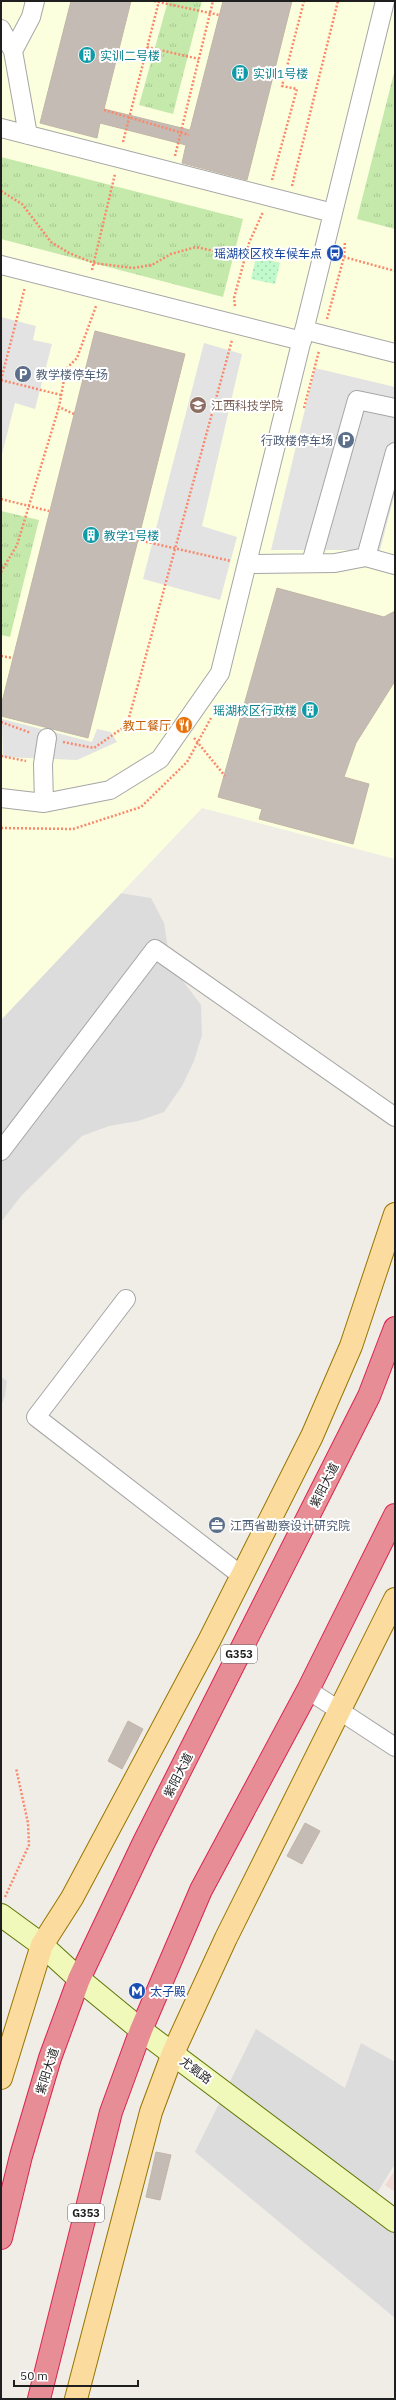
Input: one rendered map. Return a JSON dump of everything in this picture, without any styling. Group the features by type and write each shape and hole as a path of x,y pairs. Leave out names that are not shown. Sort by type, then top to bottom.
{"highway":[{"name":"紫阳大道","path":"1,2238 21,2156 50,2058 79,1979 148,1835 369,1396 395,1328"},
{"name":"G353","path":"39,2399 111,2112 141,2030 201,1890 308,1690 395,1515"}],"main road":[{"path":"1,2078 42,1945 72,1898 209,1641 312,1436 351,1346 395,1214"},
{"path":"76,2399 151,2112 173,2053 226,1938 395,1599"},
{"name":"尤氨路","path":"3,1908 79,1979 141,2030 395,2221"}],"street":[{"path":"13,51 31,17 35,1"},
{"path":"1,798 44,803 110,790 160,758 220,673 385,1"},
{"path":"1,29 13,51 28,135"},
{"path":"1,128 333,213"},
{"path":"1,265 236,324 303,335 395,353"},
{"path":"311,563 357,400 395,408"},
{"path":"366,557 395,452"},
{"path":"247,564 335,563 366,557 395,565"},
{"path":"44,803 43,764 47,738"},
{"path":"1,1151 155,949 395,1117"},
{"path":"126,1299 36,1417 242,1576"},
{"path":"308,1690 395,1747"}],"path":[{"path":"154,1 219,15"},
{"path":"1,572 17,545 30,507 59,407 66,369 77,358 95,288 94,262 159,1"},
{"path":"171,172 213,1"},
{"path":"1,722 47,738 94,748 127,726 236,324 234,298 249,243 260,221 297,89 282,86 304,1"},
{"path":"288,202 338,1"},
{"path":"147,47 199,59"},
{"path":"104,110 189,135"},
{"path":"1,191 22,204 51,242 69,253 94,262 133,268 152,265 171,254 196,247 245,258"},
{"path":"28,272 1,380 61,395"},
{"path":"59,407 74,414"},
{"path":"1,499 49,511"},
{"path":"138,540 247,564"},
{"path":"1,656 13,658"},
{"path":"184,725 225,776"},
{"path":"1,756 43,764"},
{"path":"3,1908 29,1845 28,1823 16,1768"}],"shaded area":[{"name":"江西科技学院","path":"1,1 395,1 395,859 202,808 1,1020"},
{"name":"教学楼停车场","path":"1,317 36,326 33,340 52,344 35,409 15,403 2,454"},
{"path":"204,343 242,354 202,526 237,537 220,600 143,579"},
{"name":"行政楼停车场","path":"315,368 395,387 395,493 380,550 271,550"},
{"path":"2,719 92,742 97,729 111,732 117,742 77,760 3,757"},
{"path":"120,893 151,898 164,923 169,955 183,981 201,1005 202,1035 194,1061 182,1086 164,1112 138,1121 109,1126 82,1136 21,1196 1,1222 1,1013"},
{"path":"1,1377 7,1381 5,1396 1,1406"},
{"path":"256,2029 345,2088 361,2043 395,2062 395,2164 367,2209 395,2230 395,2318 195,2152"},
{"path":"395,2170 395,2192 385,2185"}],"green space":[{"path":"168,1 202,1 173,114 139,105"},
{"path":"395,69 395,229 357,219"},
{"path":"1,157 243,219 223,297 1,239"},
{"path":"256,257 280,263 275,284 251,279"},
{"path":"1,511 39,520 10,637 1,635"}],"building":[{"path":"71,1 131,1 104,109 190,130 223,1 292,1 247,180 182,163 186,145 100,123 97,138 40,123"},
{"name":"教学1号楼","path":"95,331 185,354 88,738 1,716 1,706"},
{"name":"瑶湖校区行政楼","path":"277,588 384,617 395,611 395,681 356,743 344,777 369,784 353,844 259,819 262,809 218,797"},
{"path":"128,1721 143,1729 122,1769 108,1761"},
{"path":"305,1823 320,1831 302,1864 287,1856"},
{"path":"156,2152 171,2155 160,2200 146,2197"}],"place":[{"name":"实训二号楼","path":"87,55"},
{"name":"实训1号楼","path":"240,73"},
{"name":"瑶湖校区校车候车点","path":"335,253"},
{"name":"教学楼停车场","path":"23,374"},
{"name":"江西科技学院","path":"198,405"},
{"name":"行政楼停车场","path":"346,440"},
{"name":"教学1号楼","path":"91,535"},
{"name":"瑶湖校区行政楼","path":"310,710"},
{"name":"教工餐厅","path":"184,725"},
{"name":"江西省勘察设计研究院","path":"217,1525"},
{"name":"太子殿","path":"137,1991"}]}
